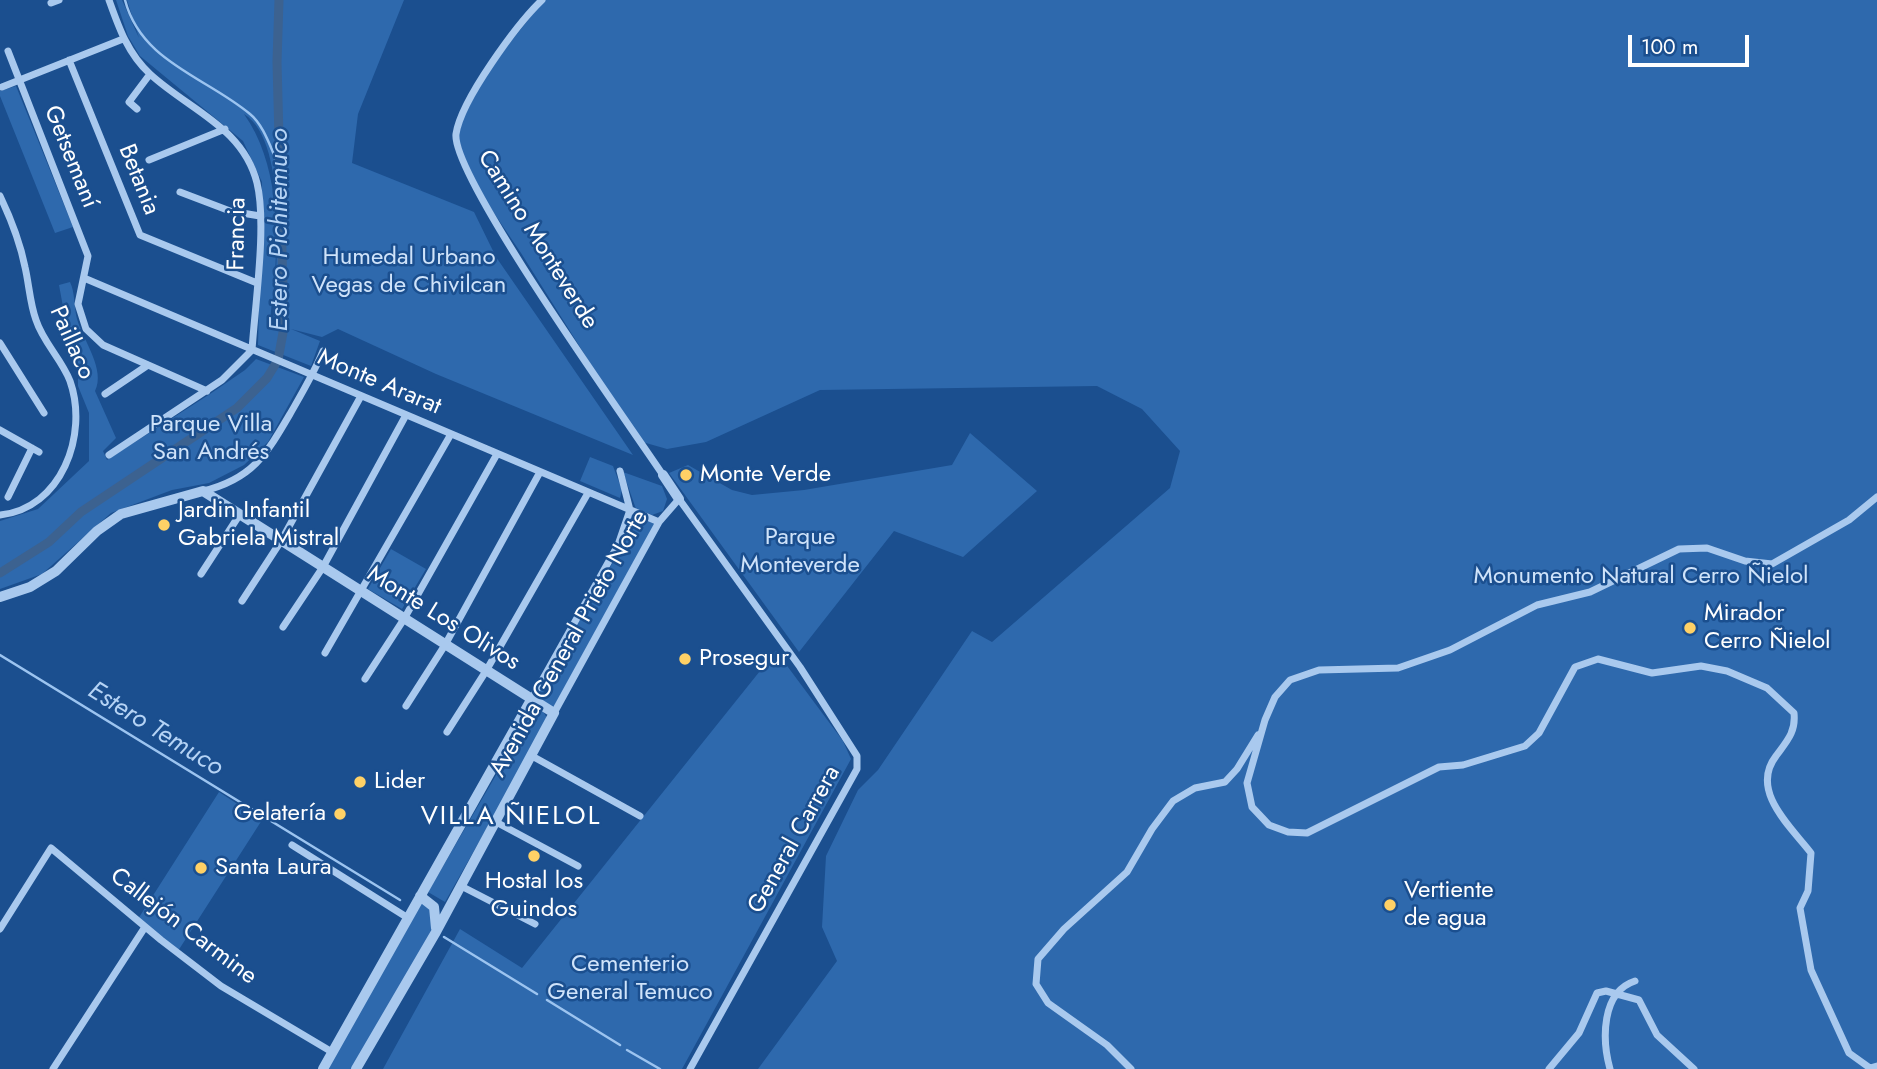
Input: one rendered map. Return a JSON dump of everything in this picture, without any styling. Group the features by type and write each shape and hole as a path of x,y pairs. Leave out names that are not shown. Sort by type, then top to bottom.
{"street":[{"path":"51,3 59,0"},
{"name":"Francia","path":"109,0 123,39 150,74 225,129 239,144 253,170 260,216 252,350"},
{"name":"Camino Monteverde","path":"542,0 517,26 462,113 456,135 459,157 503,235 679,499"},
{"path":"2,87 123,39"},
{"name":"Getsemaní","path":"8,51 88,256 78,303 86,329 103,345 207,391"},
{"name":"Betania","path":"69,60 140,235 257,283"},
{"path":"138,109 128,102 150,74"},
{"path":"149,160 225,129"},
{"path":"180,192 230,212 260,216"},
{"name":"Paillaco","path":"0,197 12,221 22,254 37,323 69,379 74,396 72,445 63,471 40,500 21,511 0,515"},
{"name":"Monte Ararat","path":"84,278 659,522"},
{"path":"0,343 44,413"},
{"path":"109,455 207,391 229,374 252,350"},
{"path":"0,597 30,587 56,571 97,531 121,513 233,481 259,462 271,450 313,375 323,351"},
{"path":"105,394 148,365"},
{"path":"242,601 281,541 361,396"},
{"path":"283,627 323,567 406,415"},
{"path":"0,430 36,450 8,496"},
{"path":"325,653 363,593 451,435"},
{"path":"365,679 404,619 497,454"},
{"name":"Avenida General Prieto Norte","path":"323,1069 615,554 630,510 620,471"},
{"path":"406,706 445,645 540,472"},
{"name":"Monte Los Olivos","path":"203,491 554,713"},
{"path":"447,732 486,671 588,493"},
{"path":"1132,1069 1107,1045 1048,1003 1037,984 1038,959 1064,929 1113,888 1127,872 1152,829 1173,801 1195,788 1225,782 1237,769 1260,732 1280,690 1303,674 1319,670 1398,668 1450,650 1537,605 1590,592 1679,549 1707,548 1745,561 1772,564 1849,520 1877,497"},
{"name":"Avenida General Prieto Norte","path":"356,1069 436,932 659,522 679,499"},
{"name":"General Carrera","path":"679,499 800,667 851,744 858,765 690,1069"},
{"path":"201,574 240,514"},
{"path":"1260,732 1247,783 1252,807 1269,825 1288,832 1307,833 1439,767 1463,765 1525,746 1539,733 1575,667 1586,661 1598,659 1652,673 1701,666 1745,676 1767,688 1794,713 1795,725 1790,739 1769,765 1769,783 1771,799 1783,823 1811,853 1808,891 1800,908 1811,970 1849,1053 1870,1068 1877,1066"},
{"path":"532,755 640,816"},
{"path":"496,822 579,866"},
{"path":"292,845 408,918"},
{"name":"Callejón Carmine","path":"0,929 51,848 221,986 332,1052"},
{"path":"461,886 535,924"},
{"path":"420,896 436,911 436,932"},
{"path":"52,1069 145,927"},
{"path":"1610,1069 1606,1052 1609,1007 1617,993 1636,981"},
{"path":"1549,1069 1580,1033 1600,991 1639,1000 1657,1035 1694,1069"}],"green space":[{"name":"Humedal Urbano Vegas de Chivilcan","path":"116,0 122,0 139,38 127,0 404,0 358,114 352,163 474,212 496,257 633,455 436,374 338,329 322,337 291,329 320,341 311,366 258,345 262,182 243,141 140,56 128,36","holes":["244,114 259,130 269,153 277,214 273,329 271,314 276,242 274,197 264,153"]},
{"name":"Monumento Natural Cerro Ñielol","path":"544,0 1877,0 1877,1069 758,1069 837,961 822,927 826,856 858,790 878,770 972,631 992,642 1170,488 1180,451 1142,409 1097,386 820,390 706,442 667,449 639,441 477,188 459,152 458,127 490,68"},
{"path":"16,86 73,227 55,233 0,96 0,91"},
{"name":"Parque Villa San Andrés","path":"70,282 77,319 96,365 98,383 95,391 116,438 103,451 107,460 210,394 256,359 304,377 268,442 244,465 209,483 172,490 111,513 42,574 0,589 0,521 38,509 89,461 89,413 78,386 78,361 68,334 59,285"},
{"name":"Parque Monteverde","path":"970,433 1037,491 963,557 894,531 799,652 669,473 688,465 732,490 752,495 804,490 952,465"},
{"path":"590,457 613,466 622,490 620,498 580,481"},
{"path":"623,472 662,486 667,499 663,511 652,515 636,509"},
{"path":"631,514 655,523 553,709 535,699 617,555"},
{"path":"391,549 426,569 402,609 368,589"},
{"name":"Cementerio General Temuco","path":"776,651 843,741 851,759 682,1069 383,1069 460,929 522,968"},
{"path":"535,708 542,709 548,720 445,902 428,892"},
{"name":"Santa Laura","path":"219,792 262,820 178,951 138,919"},
{"path":"423,901 430,907 435,926 354,1069 327,1069"}],"waterway":[{"path":"125,0 133,21 145,39 160,54 233,101 255,119 281,170"},
{"name":"Estero Pichitemuco","path":"0,573 49,542 81,512 237,408 267,378 278,360 284,327 277,62 279,0"},
{"name":"Estero Temuco","path":"0,655 400,900"},
{"path":"444,937 537,994"},
{"path":"547,1000 620,1045"},
{"path":"627,1050 660,1069"}],"place":[{"name":"Monte Verde","path":"686,475"},
{"name":"Jardin Infantil Gabriela Mistral","path":"164,525"},
{"name":"Mirador Cerro Ñielol","path":"1690,628"},
{"name":"Prosegur","path":"685,659"},
{"name":"Lider","path":"360,782"},
{"name":"Gelatería","path":"340,814"},
{"name":"Hostal los Guindos","path":"534,856"},
{"name":"Santa Laura","path":"201,868"},
{"name":"Vertiente de agua","path":"1390,905"}],"district":[{"name":"VILLA ÑIELOL","path":"511,818"}]}
